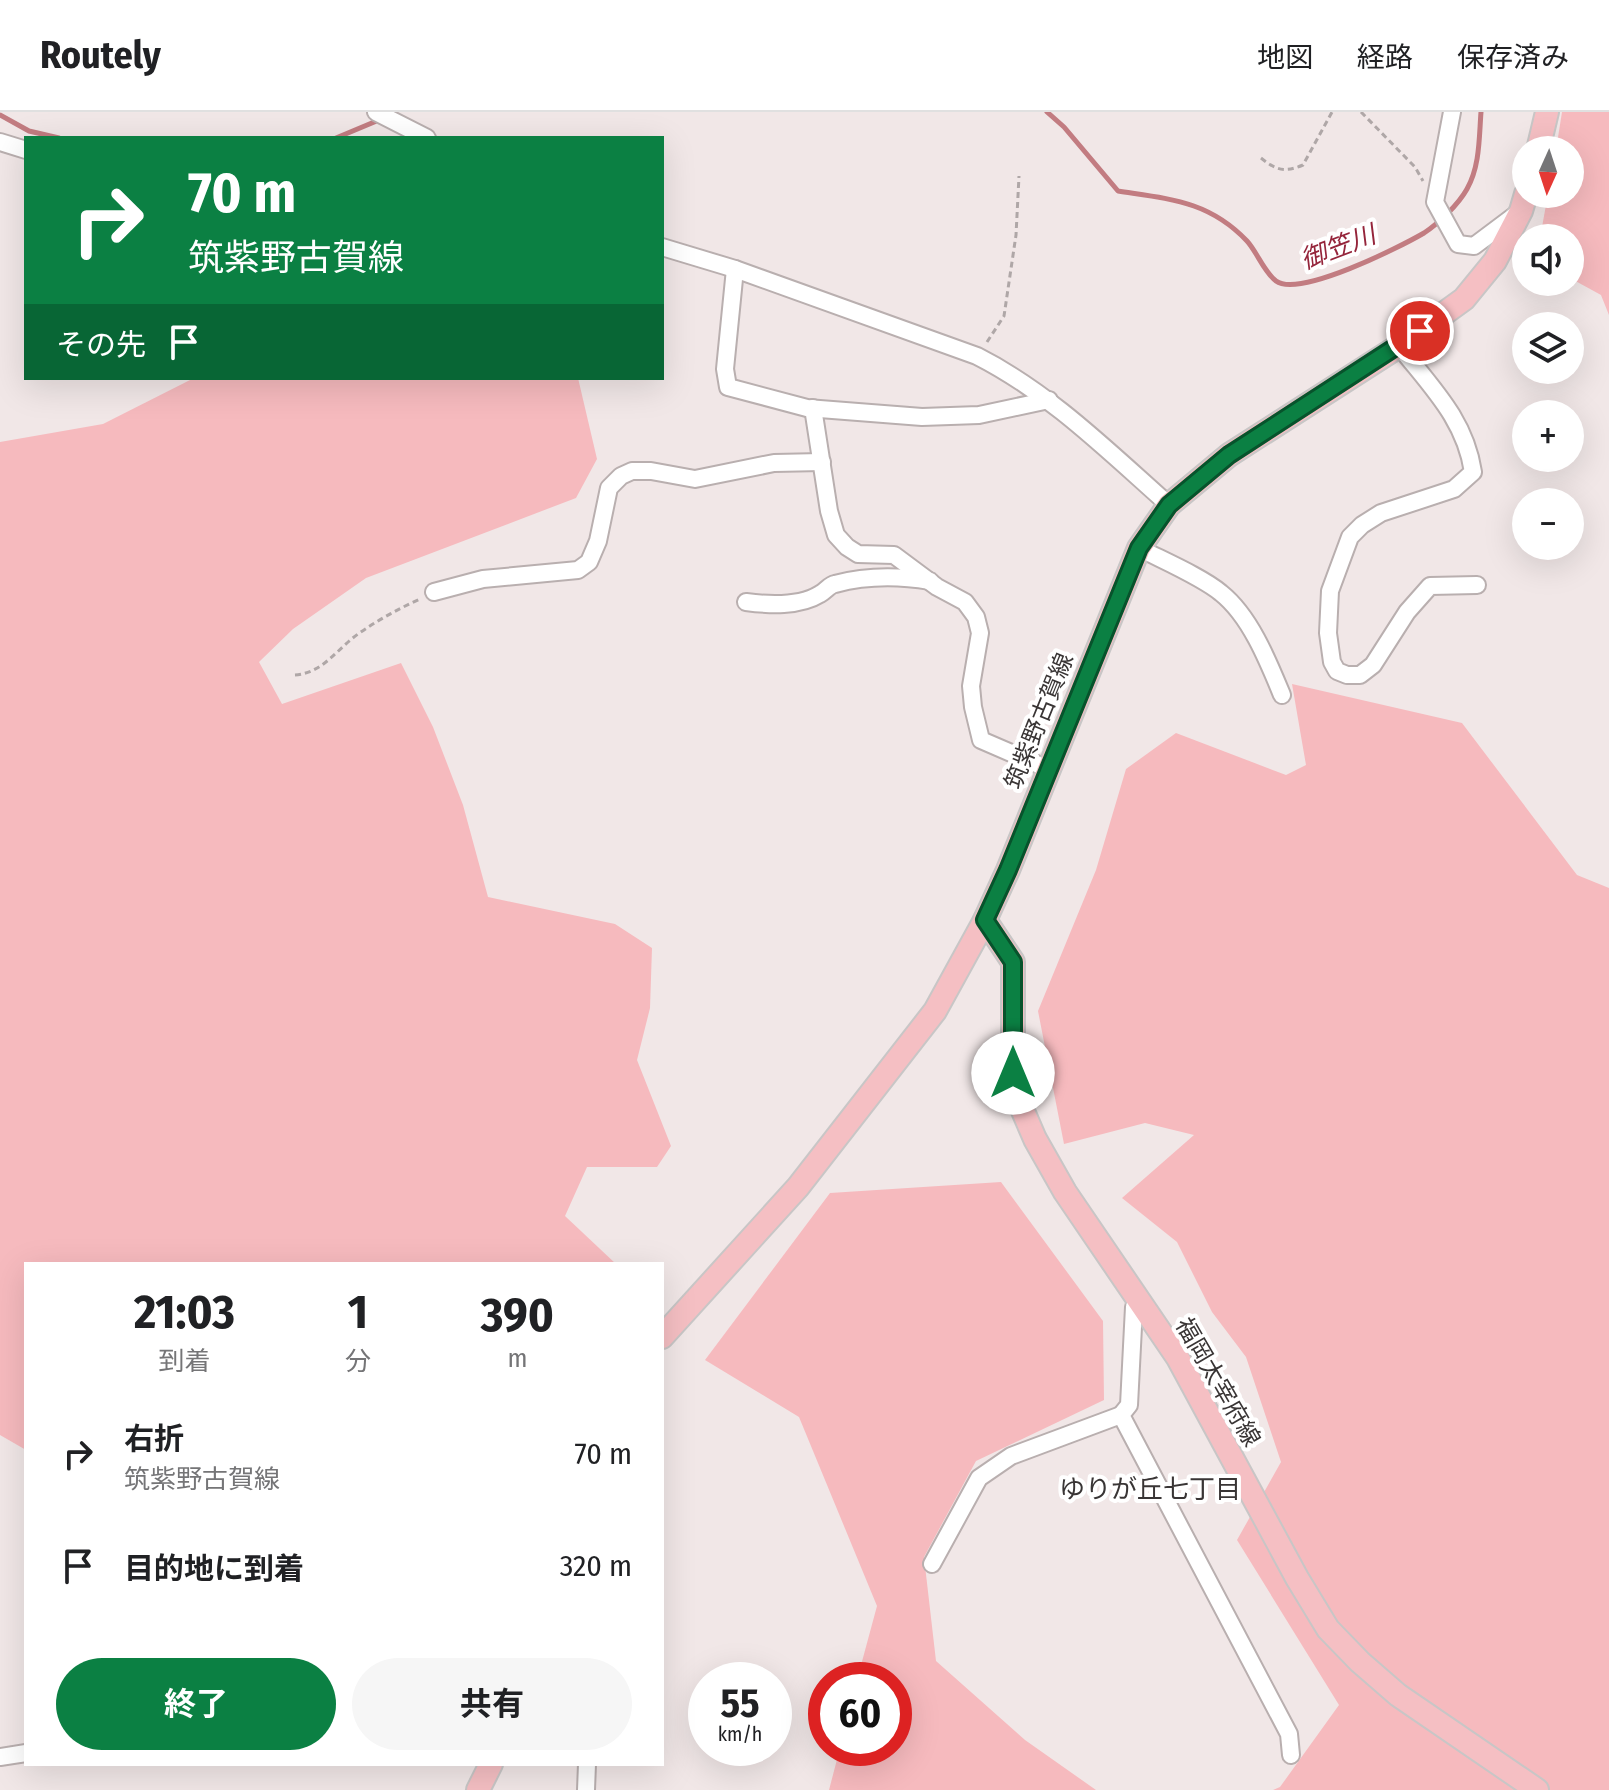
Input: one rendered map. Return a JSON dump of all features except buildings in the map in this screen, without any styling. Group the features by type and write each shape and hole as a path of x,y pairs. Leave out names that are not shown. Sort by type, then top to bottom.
{"main road":[{"path":"1541,136 1547,112"},
{"name":"筑紫野古賀線","path":"664,1335 798,1187 935,1011 985,920 1008,870 1139,548 1169,505 1229,455 1399,346 1464,299 1495,261 1521,208"},
{"name":"福岡太宰府線","path":"985,920 1013,962 1013,1073 1035,1139 1065,1192 1178,1358 1297,1578 1328,1629 1398,1695 1537,1790"},
{"path":"478,1790 490,1766"}],"street":[{"path":"376,112 423,136"},
{"path":"1452,112 1436,205 1458,244 1474,246 1517,208"},
{"path":"0,135 14,146"},
{"path":"664,248 735,269 977,356 1009,372 1049,400 1169,505"},
{"path":"735,269 725,369 728,387 813,408 936,417 979,415 1049,400"},
{"path":"1399,346 1457,420 1470,450 1473,472 1454,489 1381,513 1350,537 1330,591 1328,633 1332,662 1337,671 1360,675 1373,665 1407,612 1430,586 1477,585"},
{"path":"813,408 829,511 836,535 858,554 894,555 965,602 976,617 980,633 971,686 981,740 1048,769"},
{"path":"434,592 483,579 578,570 589,562 598,541 609,488 621,476 632,471 695,479 774,463 822,462"},
{"path":"1139,548 1222,593 1245,621 1264,652 1282,695"},
{"path":"746,602 773,606 819,595 832,584 884,578 905,577 931,582"},
{"path":"932,1564 979,1478 1011,1456 1121,1415 1129,1405 1134,1307 1140,1300"},
{"path":"1121,1415 1289,1734 1291,1755"},
{"path":"0,1757 24,1753"},
{"path":"586,1790 587,1766"}],"path":[{"path":"1261,158 1282,171 1303,165 1332,112"},
{"path":"1361,112 1415,167 1436,205"},
{"path":"977,356 1004,316 1016,235 1019,176"},
{"path":"295,675 318,669 355,636 390,613 434,592"}],"shaded area":[{"path":"1562,112 1609,112 1609,315 1601,295 1584,286 1584,224 1543,224 1545,208 1584,208 1584,136 1558,136"},
{"path":"190,380 578,380 597,459 576,498 366,578 293,629 259,662 282,704 401,663 433,727 463,805 488,897 615,924 652,948 650,1008 637,1060 671,1146 657,1167 587,1167 565,1216 614,1262 24,1262 24,1449 0,1435 0,442 103,424"},
{"path":"1292,684 1462,723 1577,875 1609,888 1609,1790 1273,1790 1280,1787 1339,1705 1237,1540 1281,1462 1246,1357 1212,1312 1177,1242 1122,1198 1194,1135 1145,1123 1064,1144 1038,1011 1096,870 1126,769 1176,733 1286,775 1306,765"},
{"path":"1001,1182 1103,1321 1104,1400 976,1461 924,1557 936,1661 1025,1740 1096,1790 829,1790 835,1766 912,1766 912,1662 862,1662 877,1606 799,1417 705,1360 830,1193"}],"waterway":[{"name":"御笠川","path":"1047,112 1064,127 1118,191 1188,204 1218,217 1247,241 1276,281 1288,284 1305,283 1350,269 1424,233 1442,219 1459,201 1471,180 1478,152 1481,112"},
{"name":"御笠川","path":"0,115 29,131 50,136"},
{"name":"御笠川","path":"341,136 379,120"}],"district":[{"name":"ゆりが丘七丁目","path":"1150,1489"}],"route":[{"path":"1013,1073 1013,962 985,920 1139,548 1169,505 1229,455 1420,331"}]}
